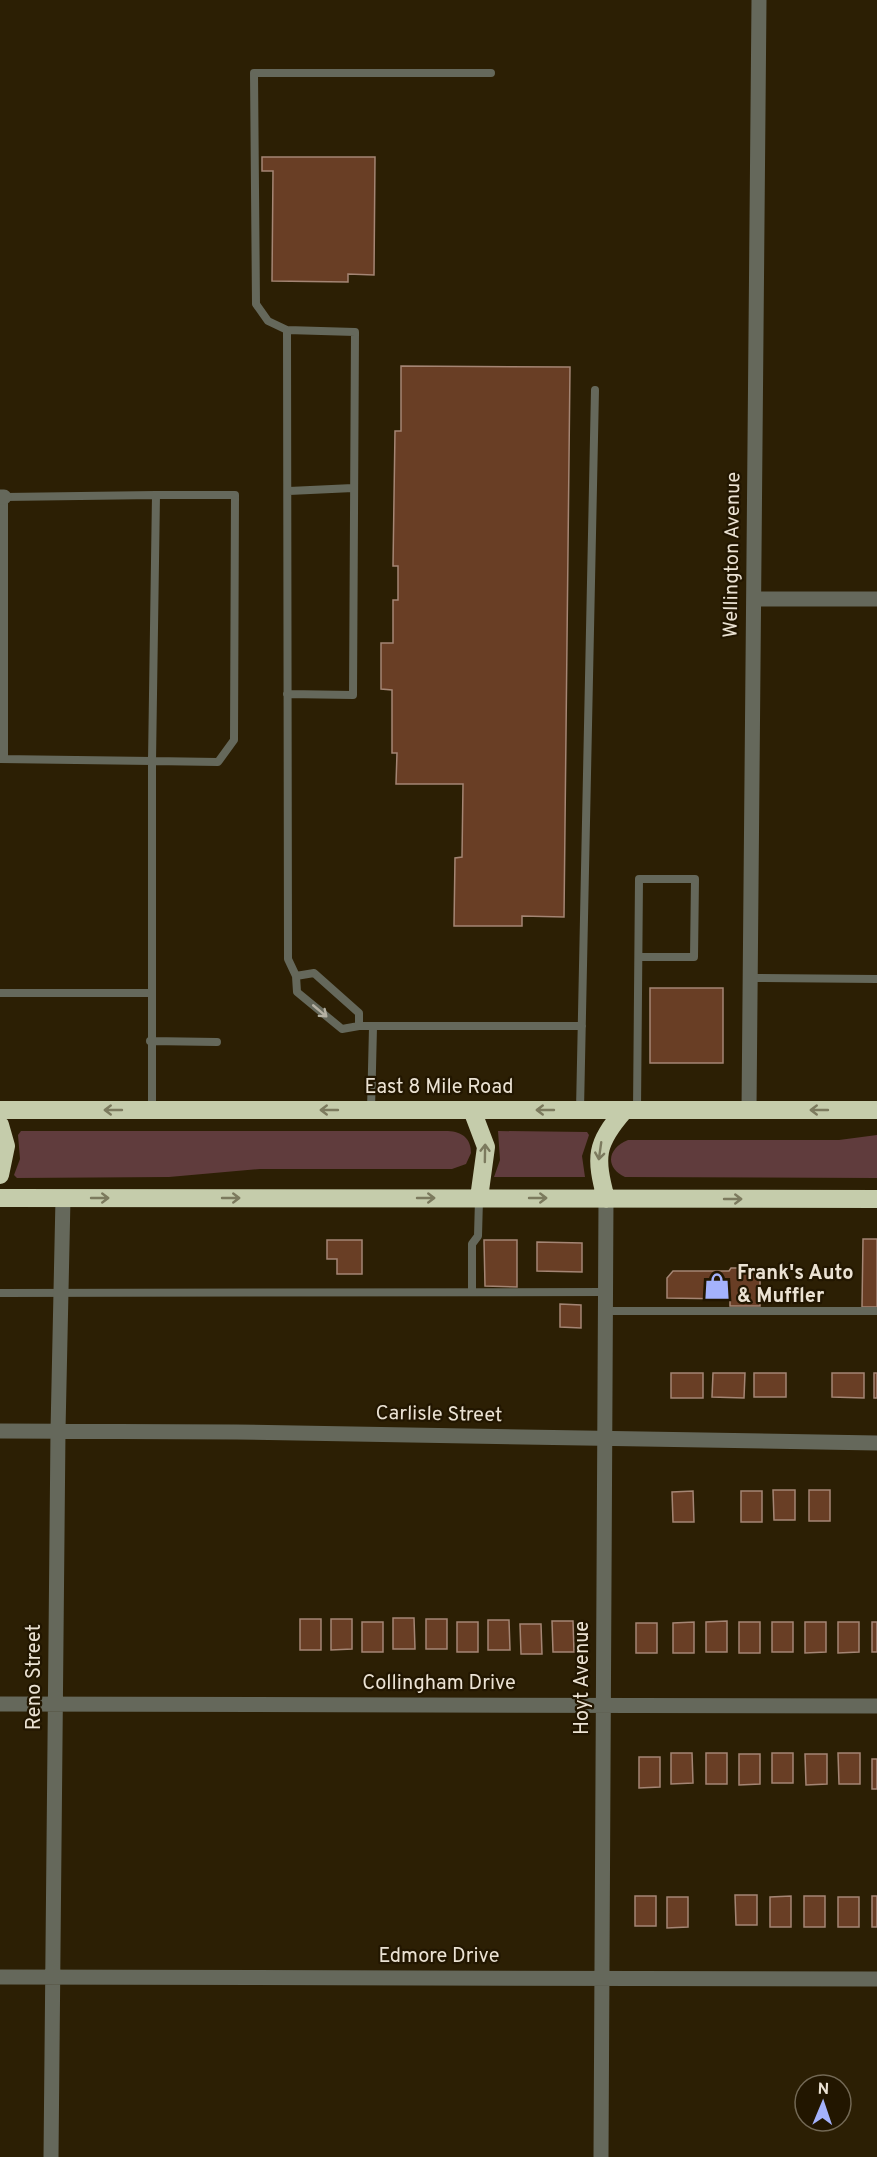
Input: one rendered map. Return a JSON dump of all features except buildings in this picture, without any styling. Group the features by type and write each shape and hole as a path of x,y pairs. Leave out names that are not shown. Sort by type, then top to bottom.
{"highway":[{"name":"East 8 Mile Road","path":"0,1110 877,1110"},
{"path":"472,1110 486,1147 479,1198"},
{"path":"606,1199 599,1168 599,1150 608,1129 630,1110"},
{"path":"0,1125 6,1146 0,1175"},
{"path":"0,1198 877,1199"}],"street":[{"name":"Wellington Avenue","path":"749,1110 759,0"},
{"path":"754,599 877,599"},
{"name":"Reno Street","path":"51,2157 58,1431 63,1198"},
{"name":"Hoyt Avenue","path":"601,2157 606,1199"},
{"name":"Carlisle Street","path":"0,1431 877,1443"},
{"name":"Collingham Drive","path":"0,1704 877,1706"},
{"name":"Edmore Drive","path":"0,1977 877,1979"}],"lane":[{"path":"287,694 353,694 355,332 287,330 268,321 256,304 254,73 491,74"},
{"path":"287,330 288,959 296,976 297,992 342,1029 359,1026 582,1026"},
{"path":"580,1110 595,390"},
{"path":"289,491 353,488"},
{"path":"152,1109 150,1041 156,495"},
{"path":"156,495 235,495 234,740 218,762 2,759 2,497 156,495"},
{"path":"630,1110 639,957 639,879 695,879 693,957 639,957"},
{"path":"296,976 314,973 359,1013 359,1026"},
{"path":"749,978 877,979"},
{"path":"0,993 152,993"},
{"path":"371,1110 373,1027"},
{"path":"150,1041 217,1042"},
{"path":"472,1292 472,1244 478,1236 479,1198"},
{"path":"0,1293 606,1292"},
{"path":"605,1311 877,1311"}],"shaded area":[{"path":"21,1131 448,1131 465,1137 471,1153 466,1164 452,1169 260,1169 169,1177 17,1178 14,1175 20,1159 18,1135"},
{"path":"498,1131 587,1132 589,1135 582,1156 585,1177 494,1177 500,1160"},
{"path":"877,1135 877,1178 625,1177 618,1173 611,1163 616,1148 628,1140 839,1140"}],"place":[{"name":"Frank's Auto & Muffler","path":"717,1286"}]}
